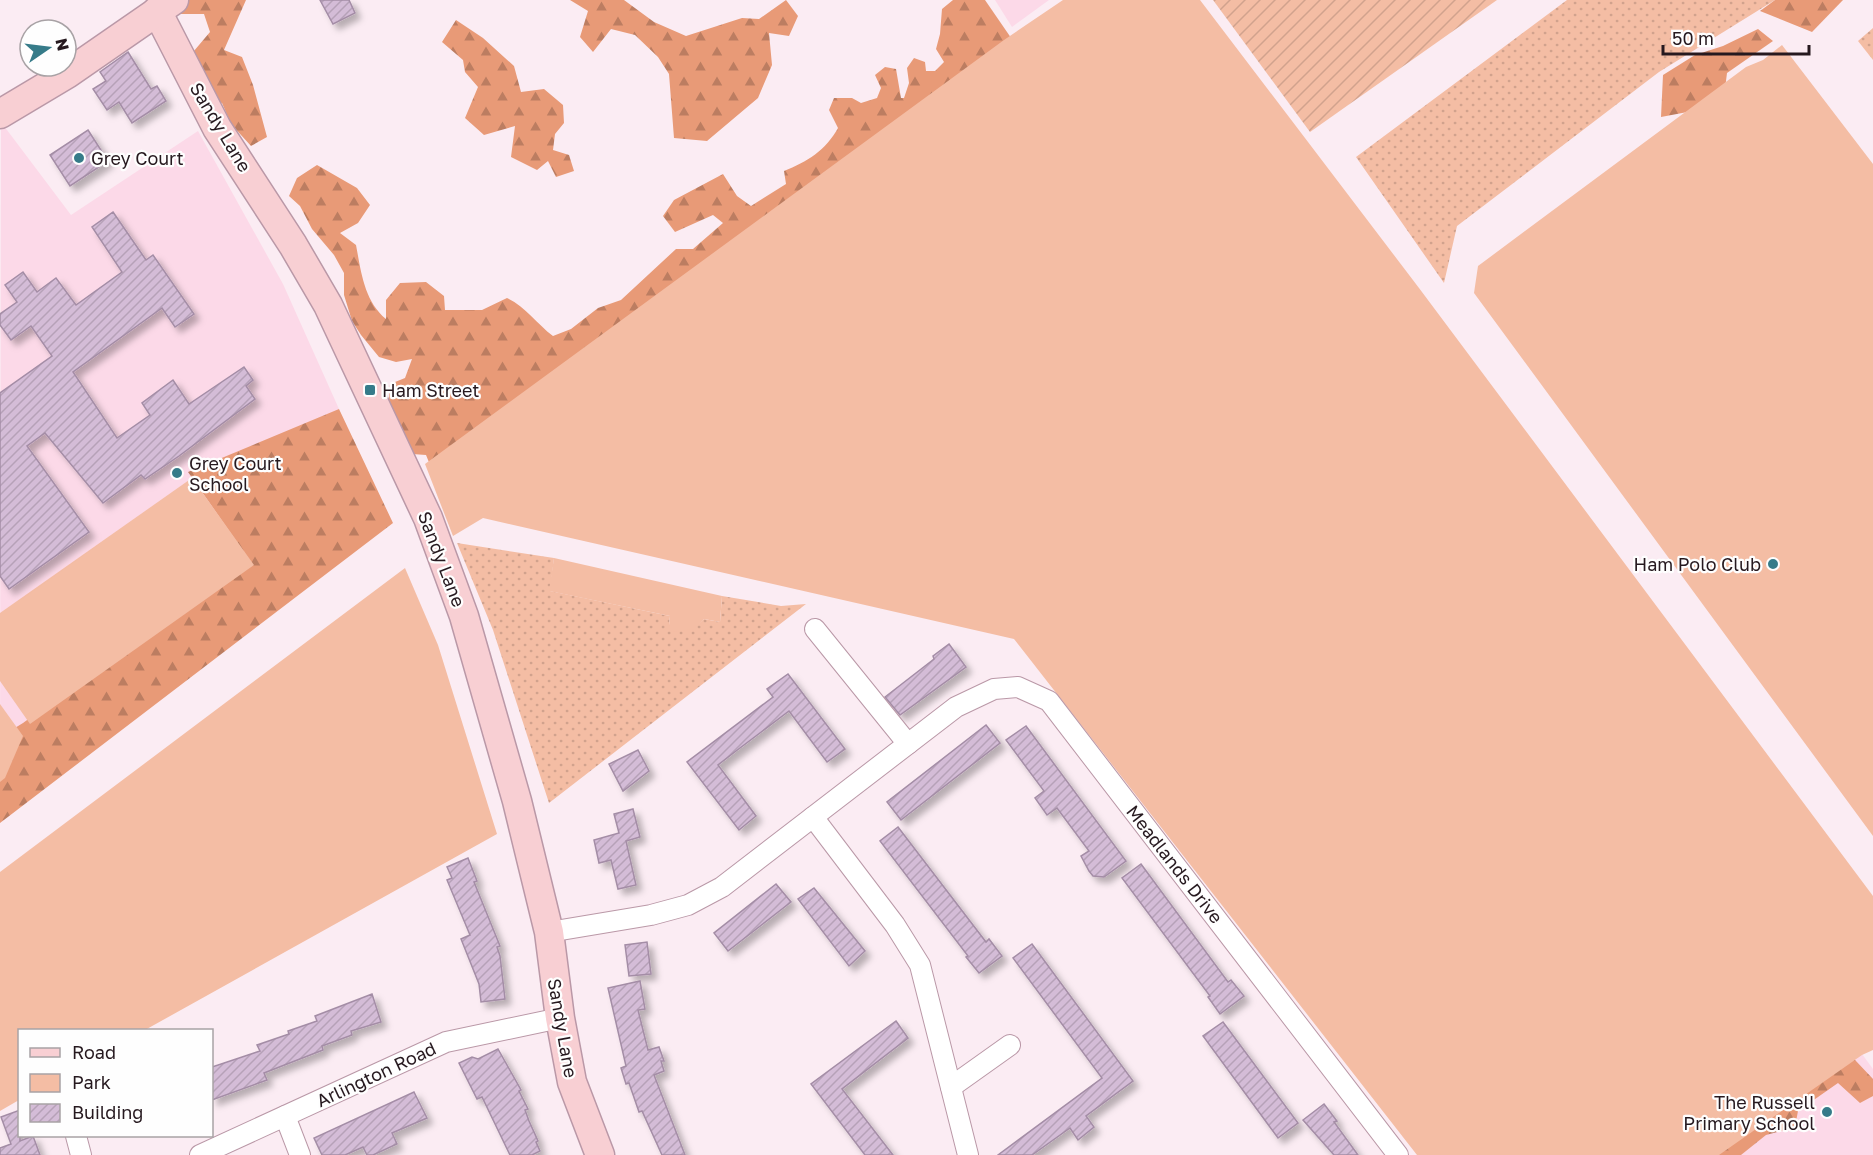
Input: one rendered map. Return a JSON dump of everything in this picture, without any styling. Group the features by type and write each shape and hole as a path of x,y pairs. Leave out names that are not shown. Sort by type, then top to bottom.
{"street":[{"path":"0,114 67,74 165,6"},
{"name":"Sandy Lane","path":"165,6 217,128 293,245 328,305 428,518 467,627 517,801 549,932 560,1018 572,1082 600,1155"},
{"path":"815,629 908,744"},
{"name":"Meadlands Drive","path":"549,932 651,915 688,905 722,887 956,707 994,689 1017,687 1049,701 1398,1155"},
{"path":"813,817 896,925 920,965 968,1155"},
{"name":"Arlington Road","path":"200,1155 446,1042 560,1018"},
{"path":"951,1087 1010,1045"},
{"path":"285,1116 300,1155"},
{"path":"76,1137 81,1155"}],"shaded area":[{"path":"995,0 1049,0 1012,27"},
{"name":"Grey Court School","path":"1,122 71,215 198,131 283,284 339,409 326,418 0,810"},
{"name":"The Russell Primary School","path":"1862,1054 1873,1069 1873,1155 1719,1155"}],"green space":[{"path":"186,0 246,0 224,50 242,57 253,85 267,137 251,146 231,124 222,103 209,100 188,58 210,32 204,14 177,14"},
{"path":"570,0 624,0 654,22 686,36 742,18 759,19 786,0 798,16 789,36 769,33 772,65 758,98 707,141 674,138 669,74 658,57 635,35 611,29 593,52 580,37 588,11"},
{"path":"953,0 985,0 1020,51 440,489 426,455 412,454 389,400 390,384 405,378 412,359 396,362 379,357 352,321 344,295 344,273 334,255 312,229 300,206 289,196 297,178 317,165 357,188 370,205 358,223 340,233 356,245 368,295 386,319 386,300 400,283 426,282 444,296 445,310 482,310 507,298 520,306 553,336 571,329 598,308 621,300 676,249 693,249 723,223 713,215 675,232 663,216 674,200 723,174 737,196 751,206 786,184 784,171 800,164 828,143 838,128 829,110 834,98 852,98 861,103 877,98 881,88 875,75 885,67 896,69 901,98 904,98 909,83 907,68 914,58 925,62 926,71 935,71 944,62 936,49 942,9"},
{"path":"1063,0 1200,0 1419,288 1873,896 1873,1050 1862,1055 1719,1155 1417,1155 1014,639 483,518 453,536 425,464 1004,40"},
{"path":"1213,0 1497,0 1310,132"},
{"path":"1567,0 1775,0 1659,72 1457,226 1444,283 1356,157"},
{"path":"1775,0 1843,0 1812,32 1760,11"},
{"path":"456,20 483,38 514,66 521,92 544,89 563,105 564,123 555,134 553,150 569,155 574,171 556,177 548,161 537,170 511,157 515,126 484,135 465,118 478,87 465,72 463,60 442,42"},
{"path":"1873,28 1873,60 1858,41"},
{"path":"1758,29 1773,41 1727,73 1725,89 1698,110 1661,117 1663,75 1695,55 1723,46"},
{"name":"Ham Polo Club","path":"1782,45 1873,164 1873,836 1474,293 1478,266 1746,67 1763,60"},
{"path":"339,409 393,523 0,823 0,737 23,723 248,558 188,472"},
{"path":"192,478 254,565 30,724 0,681 0,613"},
{"path":"457,543 554,558 550,591 670,616 669,625 696,626 704,619 720,622 722,596 781,606 806,604 549,803 493,630"},
{"path":"554,558 722,596 720,622 704,619 694,629 674,632 669,625 670,616 549,591"},
{"path":"405,568 438,645 497,834 147,1029 18,1029 18,1101 0,1111 0,872"},
{"path":"0,704 23,736 5,778 0,782"},
{"path":"1839,1043 1873,1079 1873,1096 1860,1103 1838,1083 1798,1111 1795,1127 1766,1135 1741,1155 1675,1155"}],"building":[{"path":"320,0 349,0 355,13 333,24"},
{"path":"128,52 151,89 157,86 166,101 132,123 119,102 107,110 93,89 106,81 100,72"},
{"name":"Grey Court","path":"88,130 108,161 70,186 50,155"},
{"path":"113,212 146,260 153,255 194,314 175,327 162,308 73,372 117,438 150,415 142,403 173,380 189,404 244,367 253,380 246,386 255,399 179,456 145,479 141,475 103,503 45,433 27,446 89,532 9,589 0,576 0,393 52,356 31,326 11,340 0,325 0,314 17,302 5,285 23,272 37,292 56,278 76,305 122,272 92,227"},
{"path":"949,644 966,667 900,715 885,697 934,659 933,656"},
{"path":"788,674 845,749 827,762 789,711 736,751 718,765 756,816 739,830 687,762 773,697 767,689"},
{"path":"986,725 1000,743 901,820 887,802"},
{"path":"1026,726 1126,861 1104,877 1093,876 1089,871 1081,856 1089,851 1057,808 1047,815 1035,798 1044,791 1006,740"},
{"path":"638,750 649,771 623,791 609,764"},
{"path":"633,809 640,837 626,841 636,885 618,889 611,860 599,863 594,840 619,833 614,814"},
{"path":"898,827 986,942 989,939 1002,956 979,973 880,841"},
{"path":"468,858 477,881 474,882 500,946 497,947 505,999 481,1002 479,984 461,939 470,935 447,880 452,878 447,867"},
{"path":"1141,864 1228,982 1231,980 1244,996 1220,1014 1208,997 1210,996 1122,878"},
{"path":"776,884 791,902 728,951 714,933"},
{"path":"814,888 865,951 849,966 798,899"},
{"path":"647,942 651,974 629,976 625,945"},
{"path":"1032,944 1133,1081 1086,1116 1094,1127 1078,1140 1070,1128 1032,1155 998,1155 1102,1078 1013,958"},
{"path":"640,981 645,1009 638,1010 648,1050 659,1047 664,1061 661,1061 664,1071 654,1075 685,1155 662,1155 642,1111 639,1112 621,1068 626,1066 608,988"},
{"path":"372,994 381,1022 351,1031 352,1035 322,1046 323,1050 264,1073 267,1080 213,1100 213,1067 260,1051 257,1045 317,1021 315,1016"},
{"path":"896,1021 908,1038 842,1089 893,1155 865,1155 811,1084"},
{"path":"1223,1022 1298,1123 1278,1138 1203,1036"},
{"path":"498,1049 521,1090 519,1091 528,1109 525,1110 540,1151 532,1155 510,1155 482,1097 477,1099 459,1063 472,1057 478,1059"},
{"path":"414,1092 427,1118 392,1133 397,1144 373,1155 367,1155 363,1147 345,1155 322,1155 314,1138"},
{"path":"1324,1104 1358,1155 1334,1155 1303,1120"},
{"path":"18,1111 18,1137 20,1141 33,1137 40,1155 0,1155 0,1148 11,1144 1,1117"}],"place":[{"name":"Grey Court","path":"79,158"},
{"name":"Ham Street","path":"370,390"},
{"name":"Grey Court School","path":"177,473"},
{"name":"Ham Polo Club","path":"1773,564"},
{"name":"The Russell Primary School","path":"1827,1112"}]}
